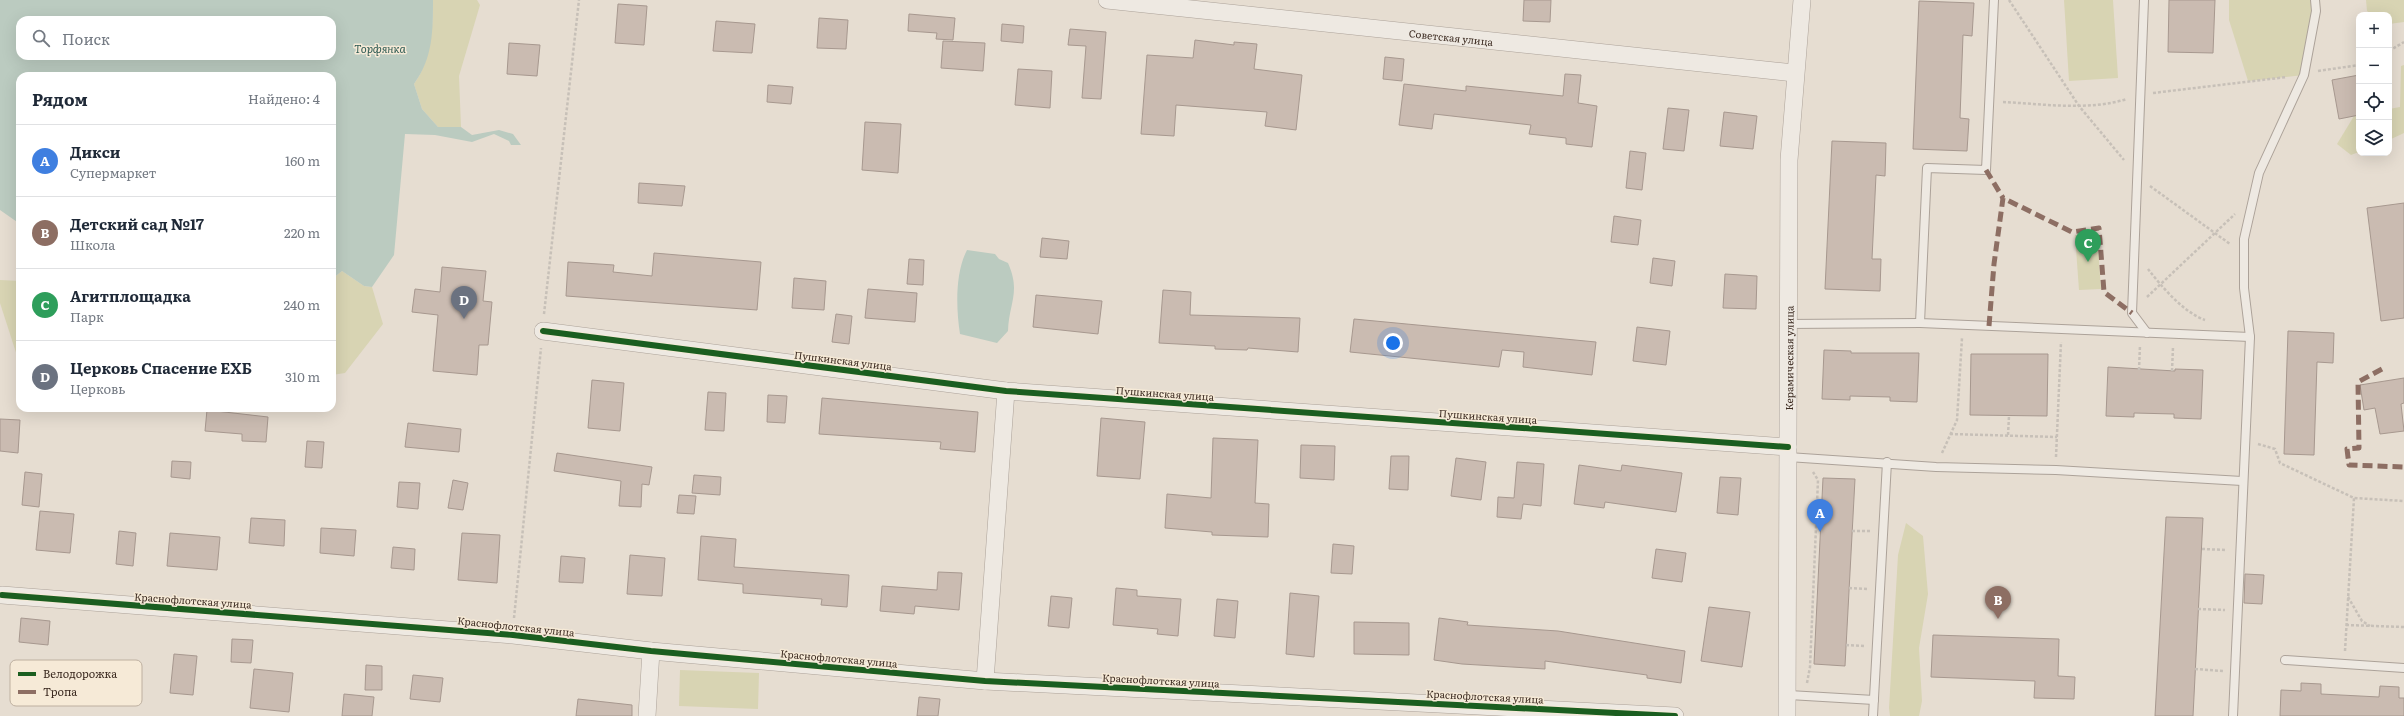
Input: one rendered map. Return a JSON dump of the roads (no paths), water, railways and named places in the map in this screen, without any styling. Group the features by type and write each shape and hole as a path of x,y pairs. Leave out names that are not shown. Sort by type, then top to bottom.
{"street":[{"name":"Советская улица","path":"1107,0 1794,73"},
{"name":"Керамическая улица","path":"1787,716 1789,160 1794,73 1802,0"},
{"name":"Пушкинская улица","path":"543,332 1006,391 1788,452"},
{"path":"985,681 1006,391"},
{"name":"Краснофлотская улица","path":"2,595 512,635 651,651 985,681 1675,716"},
{"path":"647,716 651,651"}],"lane":[{"path":"1920,323 1927,168 1986,170 1994,0"},
{"path":"2143,333 2132,313 2139,95 2144,0"},
{"path":"2233,716 2242,481 2250,337 2244,288 2244,239 2259,173 2304,75 2316,11 2315,0"},
{"path":"1788,324 1920,323 2250,337"},
{"path":"1788,452 1936,467 2056,470 2242,481"},
{"path":"1873,716 1887,462"},
{"path":"2285,660 2404,668"},
{"path":"1788,695 1874,700"}],"water":[{"name":"Торфянка","path":"0,0 433,0 431,44 425,64 414,84 422,109 438,127 461,127 472,135 499,130 513,134 521,145 511,145 509,141 494,134 472,142 435,135 405,134 394,255 372,287 364,286 342,271 336,276 336,72 16,72 16,221 0,210"},
{"path":"967,250 995,254 999,259 1008,263 1012,273 1014,290 1008,331 997,343 960,334 957,302 958,280 963,259"}],"place":[{"name":"Агитплощадка","path":"2088,262"},
{"name":"Церковь Спасение ЕХБ","path":"464,319"},
{"name":"Дикси","path":"1820,532"},
{"name":"Детский сад №17","path":"1998,619"}]}
